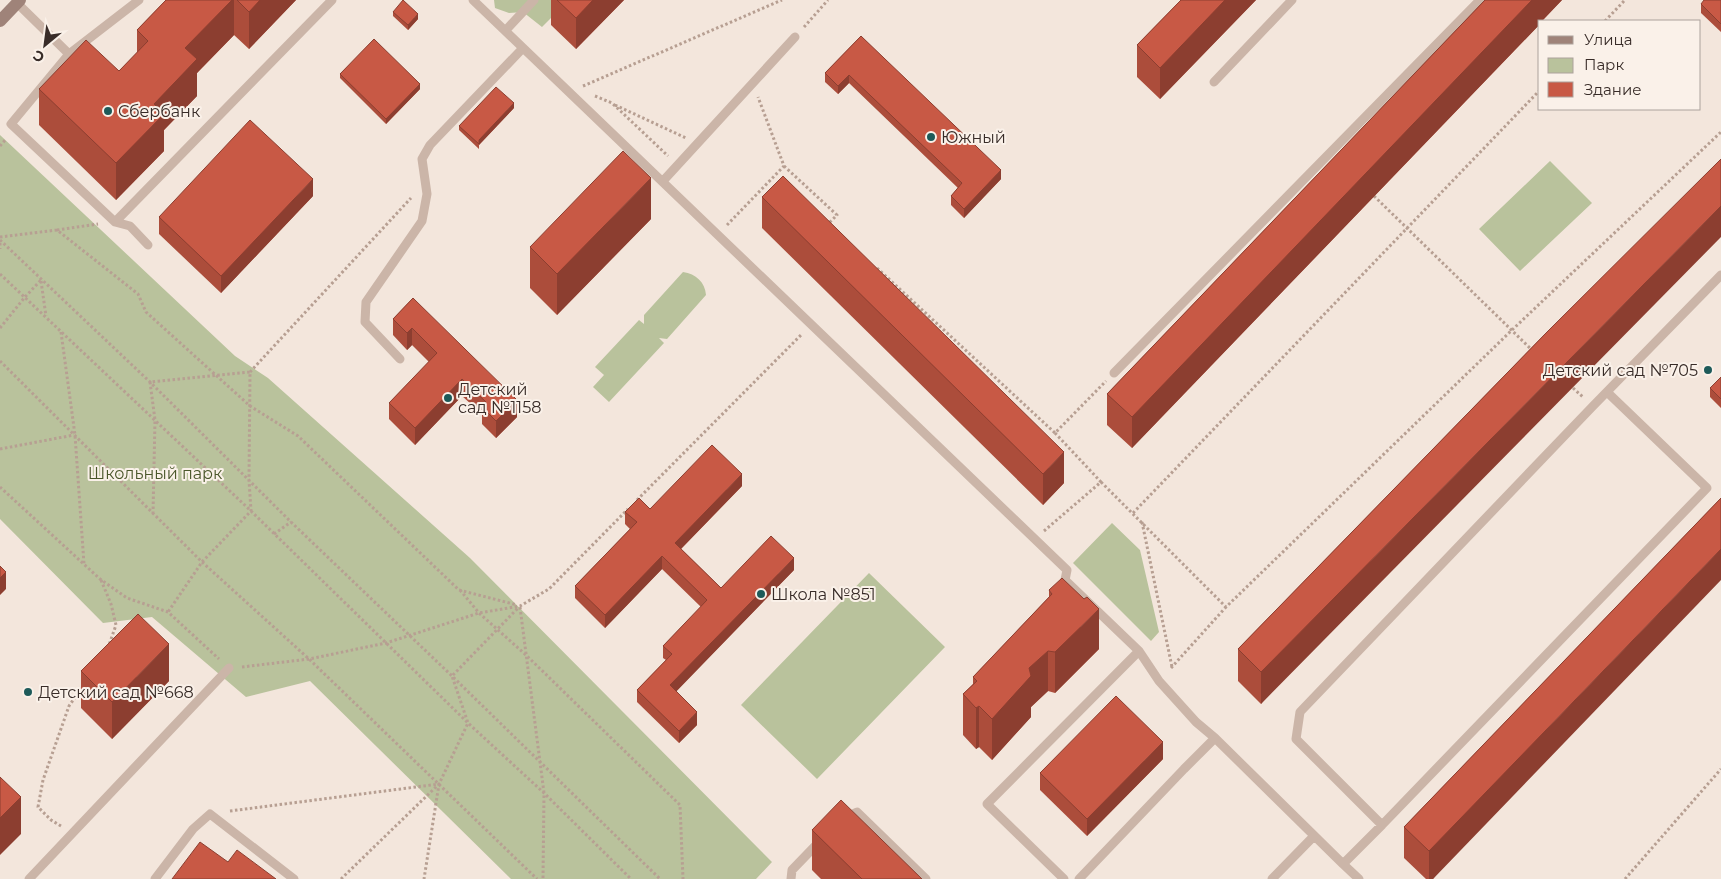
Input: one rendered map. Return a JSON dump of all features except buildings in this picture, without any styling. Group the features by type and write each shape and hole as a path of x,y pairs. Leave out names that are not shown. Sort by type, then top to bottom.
{"street":[{"path":"0,21 19,2"}],"lane":[{"path":"138,0 69,54 11,124 116,222 130,226 148,245"},
{"path":"116,222 332,0"},
{"path":"473,0 1067,570 1065,580 1139,651 1159,681 1196,722 1216,738 1359,879"},
{"path":"506,30 534,0"},
{"path":"1214,82 1292,0"},
{"path":"1114,373 1480,0"},
{"path":"19,2 69,54"},
{"path":"663,181 795,37"},
{"path":"400,359 366,322 366,302 422,221 427,194 424,184 422,159 430,145 524,48"},
{"path":"1382,825 1296,738 1300,712 1721,276"},
{"path":"1344,864 1707,488 1607,392"},
{"path":"1064,879 987,804 1139,651"},
{"path":"28,879 229,668"},
{"path":"1079,879 1216,738"},
{"path":"838,821 857,812 926,879"},
{"path":"155,879 193,829 210,814 294,879"},
{"path":"791,879 792,870 825,835"},
{"path":"1272,879 1314,836"}],"path":[{"path":"569,92 782,0"},
{"path":"795,37 828,0"},
{"path":"1606,20 1625,0"},
{"path":"753,82 784,166 837,215 829,223 836,230"},
{"path":"1133,513 1538,92"},
{"path":"612,103 698,143"},
{"path":"1159,681 1226,607 1512,330 1721,132"},
{"path":"718,235 784,166"},
{"path":"168,612 202,562 251,511 250,372 424,184"},
{"path":"1374,196 1540,357"},
{"path":"0,240 116,222"},
{"path":"57,230 138,294 146,312 250,406 298,436 459,590 479,613 526,655 680,805 683,879"},
{"path":"0,240 0,249"},
{"path":"0,240 150,382 291,522 660,879"},
{"path":"872,264 1055,433 1101,482 1226,607"},
{"path":"0,274 251,511 631,879"},
{"path":"0,328 41,280"},
{"path":"41,280 46,316"},
{"path":"452,676 520,606 549,589 811,324"},
{"path":"61,332 75,435 84,565"},
{"path":"0,362 202,562 309,659 537,879"},
{"path":"150,382 214,374 250,372"},
{"path":"1055,433 1114,373"},
{"path":"150,382 155,420 153,514"},
{"path":"0,449 75,435"},
{"path":"1035,539 1101,482"},
{"path":"0,487 100,580 127,598 168,612 229,668 309,659 386,643 479,613 520,606"},
{"path":"274,534 291,522"},
{"path":"1142,522 1172,667"},
{"path":"100,580 111,604 116,625 108,648"},
{"path":"459,590 520,606"},
{"path":"520,606 544,793 543,879"},
{"path":"424,879 439,784 468,723 452,676"},
{"path":"72,833 51,820 38,807 43,780 69,706 89,678"},
{"path":"1625,879 1721,769"},
{"path":"210,814 439,784"},
{"path":"341,879 439,784"}],"green space":[{"path":"494,0 569,0 542,27 523,12 509,13 495,8"},
{"name":"Школьный парк","path":"0,135 235,356 268,378 470,558 772,862 756,879 511,879 310,681 246,697 152,617 103,623 0,519"},
{"path":"1550,161 1592,203 1520,271 1479,229"},
{"path":"683,272 699,279 704,286 706,295 667,339 659,338 664,343 609,402 593,387 604,375 595,367 639,320 644,324 644,315"},
{"path":"1112,523 1140,550 1159,632 1151,641 1073,563"},
{"path":"869,573 945,647 817,779 741,705"}],"place":[{"name":"Сбербанк","path":"108,111"},
{"name":"Южный","path":"931,137"},
{"name":"Детский сад №705","path":"1708,370"},
{"name":"Детский сад №1158","path":"448,398"},
{"name":"Школа №851","path":"761,594"},
{"name":"Детский сад №668","path":"28,692"}]}
